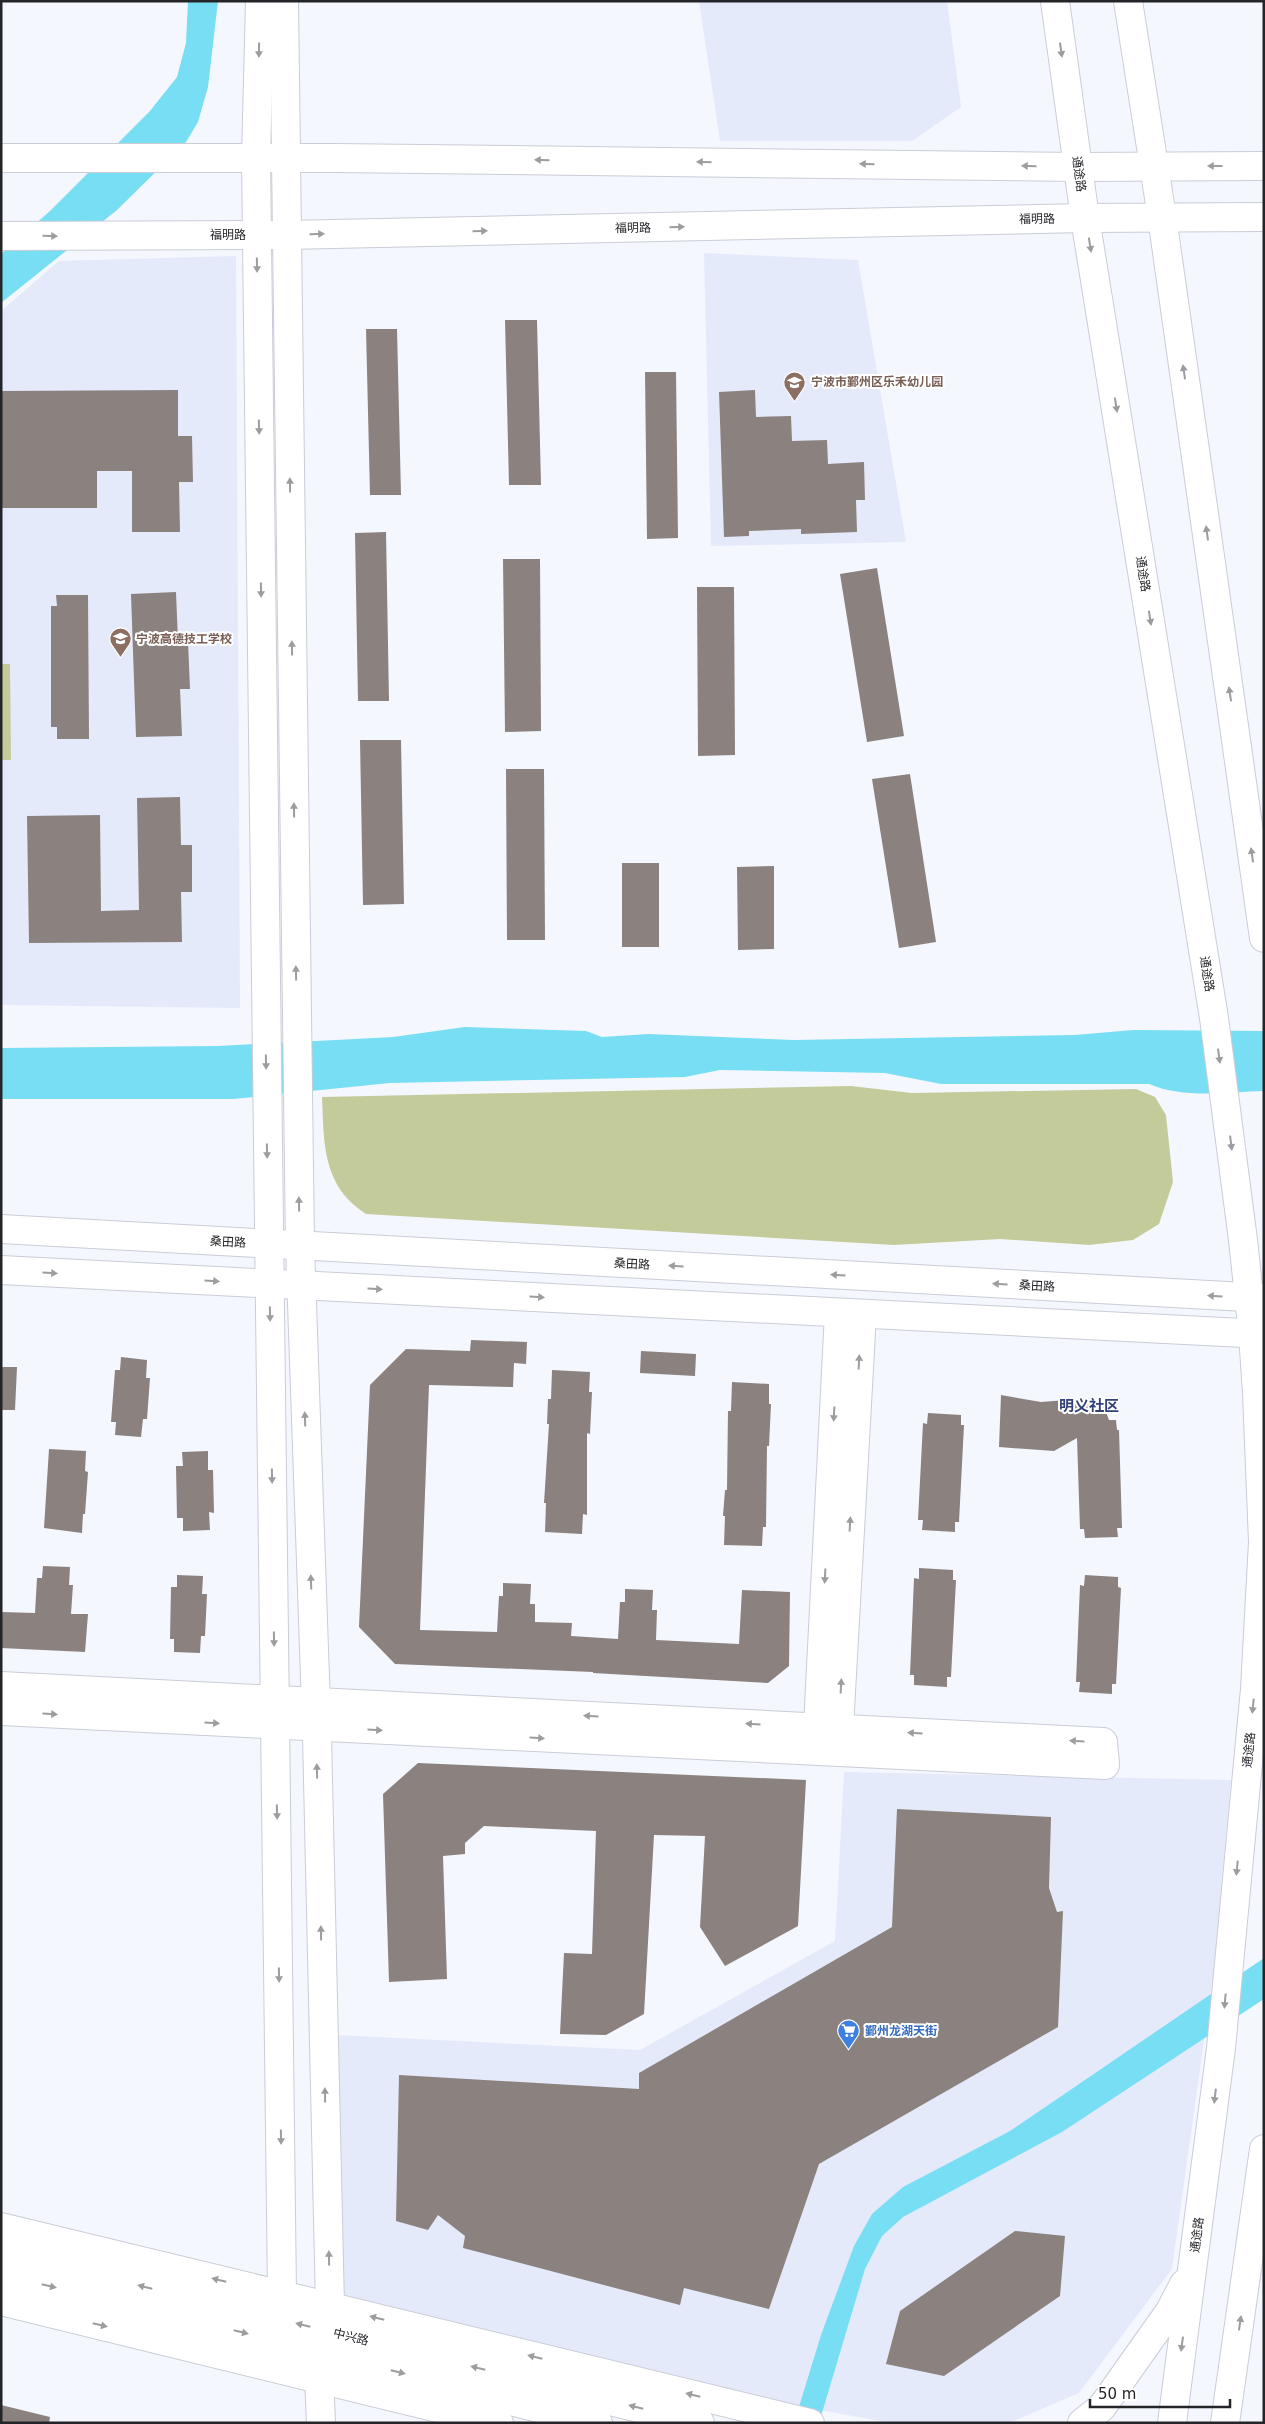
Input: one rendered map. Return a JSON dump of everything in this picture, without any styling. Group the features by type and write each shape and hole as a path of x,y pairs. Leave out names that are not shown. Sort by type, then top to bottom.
{"main road":[{"path":"260,1 256,158 282,2295"},
{"path":"284,1 300,1246 316,1715 330,2307"},
{"name":"通途路","path":"1055,1 1085,218 1214,1018 1256,1298 1258,1334 1263,1542 1255,1689 1221,2048 1172,2423"},
{"path":"1128,1 1162,217 1264,938"},
{"path":"1,158 285,158 1078,166 1264,166"},
{"name":"福明路","path":"1,236 286,235 1264,216"},
{"name":"桑田路","path":"1,1229 1256,1298"},
{"path":"1,1270 1258,1334"},
{"path":"828,1740 850,1313"},
{"path":"1,1686 275,1713"},
{"path":"1,1711 275,1713 828,1740 1105,1765 1103,1742 828,1740"},
{"path":"1225,2423 1259,2217 1264,2149"},
{"path":"1,2227 810,2423"},
{"name":"中兴路","path":"1,2252 700,2423"},
{"path":"1082,2423 1102,2407 1150,2341 1170,2311 1193,2268"},
{"name":"中兴路","path":"1,2275 208,2324 598,2423"},
{"path":"1,2301 498,2423"},
{"path":"319,2378 321,2423"}],"shaded area":[{"path":"699,1 947,1 961,107 912,141 720,141"},
{"name":"宁波市鄞州区乐禾幼儿园","path":"704,253 858,260 906,542 711,546"},
{"name":"宁波高德技工学校","path":"236,256 240,1008 1,1005 1,311 59,261"},
{"path":"844,1772 1231,1780 1214,1969 1172,2269 1079,2393 1009,2423 891,2423 787,2404 339,2298 336,2035 640,2050 835,1941"}],"green space":[{"path":"1,664 10,664 11,760 1,760"},
{"path":"851,1086 912,1093 1136,1089 1155,1097 1166,1115 1173,1182 1159,1224 1133,1240 1089,1245 1000,1239 894,1245 366,1214 352,1203 333,1177 325,1147 322,1097"}],"water":[{"path":"188,1 218,1 208,87 198,122 186,142 117,210 1,303 1,254 50,211 150,111 177,77 186,43"},
{"path":"465,1027 586,1031 602,1037 649,1034 794,1040 1075,1035 1133,1030 1264,1031 1264,1091 1205,1094 1176,1092 1149,1084 941,1084 885,1073 720,1070 685,1077 390,1083 233,1099 1,1099 1,1048 218,1046 393,1037"},
{"path":"1264,1958 1264,1999 1062,2132 903,2217 882,2236 865,2269 819,2423 794,2423 821,2335 854,2246 872,2214 903,2187 1010,2131"}],"building":[{"path":"505,320 537,320 541,485 509,485"},
{"path":"366,329 397,329 401,495 370,495"},
{"path":"645,372 676,372 678,538 647,539"},
{"path":"178,390 178,436 192,436 193,482 179,482 180,532 132,532 132,471 97,471 97,508 1,508 1,391"},
{"path":"755,390 756,417 791,416 792,441 827,440 828,464 864,462 865,500 856,500 857,532 801,534 801,529 749,531 749,536 724,537 719,392"},
{"path":"386,532 389,701 358,701 355,533"},
{"path":"503,559 540,559 541,731 505,732"},
{"path":"877,568 904,736 867,742 840,574"},
{"path":"697,587 734,587 735,755 698,756"},
{"path":"176,592 178,641 188,641 190,689 180,689 182,736 136,737 131,594"},
{"path":"56,595 88,595 89,739 57,739 57,727 51,727 51,606 57,606"},
{"path":"360,740 401,740 404,904 363,905"},
{"path":"506,769 544,769 545,940 507,940"},
{"path":"910,774 936,942 899,948 872,779"},
{"path":"180,797 181,845 192,845 192,892 181,892 182,942 29,943 27,816 100,815 101,911 139,910 137,798"},
{"path":"622,863 659,863 659,947 622,947"},
{"path":"774,866 774,949 738,950 737,867"},
{"path":"471,1340 527,1342 526,1364 514,1363 513,1387 429,1385 420,1630 497,1632 499,1596 503,1596 503,1583 531,1584 530,1604 535,1604 535,1622 572,1623 571,1636 618,1639 620,1602 625,1602 625,1589 653,1590 652,1610 657,1610 656,1640 739,1644 742,1590 790,1592 789,1666 768,1683 593,1672 395,1664 359,1627 370,1385 406,1349 470,1351"},
{"path":"641,1351 696,1354 695,1376 640,1373"},
{"path":"121,1357 147,1360 146,1378 150,1378 147,1419 143,1419 141,1437 115,1435 116,1422 111,1422 115,1370 120,1370"},
{"path":"1,1367 17,1367 15,1410 1,1410"},
{"path":"552,1370 590,1372 589,1392 592,1392 590,1434 587,1433 587,1515 583,1514 582,1534 545,1532 546,1503 544,1503 549,1424 547,1424 548,1399 551,1399"},
{"path":"732,1382 769,1384 769,1404 771,1404 769,1446 767,1446 766,1527 763,1527 762,1546 724,1545 725,1516 723,1516 725,1490 727,1490 728,1411 731,1411"},
{"path":"1001,1395 1041,1402 1091,1398 1103,1404 1109,1420 1116,1420 1117,1430 1119,1430 1122,1528 1117,1528 1118,1537 1085,1538 1084,1529 1080,1529 1077,1438 1054,1451 999,1447"},
{"path":"928,1413 961,1415 961,1425 964,1425 959,1522 955,1522 955,1532 922,1530 923,1520 918,1520 923,1423 927,1424"},
{"path":"49,1449 86,1451 85,1471 88,1472 82,1533 44,1528"},
{"path":"208,1451 208,1470 213,1470 214,1513 209,1512 210,1530 183,1531 183,1518 177,1518 176,1466 183,1466 182,1452"},
{"path":"43,1566 70,1567 69,1585 73,1585 71,1614 88,1614 85,1652 1,1648 1,1612 35,1613 37,1578 42,1578"},
{"path":"919,1568 953,1570 953,1580 956,1580 951,1677 947,1677 947,1687 914,1685 914,1675 910,1675 914,1578 919,1579"},
{"path":"177,1575 203,1576 202,1594 207,1594 205,1636 201,1636 200,1653 174,1652 174,1639 170,1639 171,1587 177,1587"},
{"path":"1085,1575 1118,1577 1118,1587 1121,1588 1116,1684 1112,1684 1112,1694 1079,1692 1080,1682 1076,1682 1080,1585 1084,1586"},
{"path":"418,1763 806,1780 798,1926 725,1966 700,1927 705,1836 654,1835 644,2014 606,2035 560,2034 564,1953 592,1954 596,1831 484,1826 465,1843 465,1854 443,1856 447,1979 389,1982 383,1794"},
{"name":"鄞州龙湖天街","path":"897,1809 1051,1817 1049,1888 1057,1912 1063,1911 1058,2027 819,2164 769,2309 684,2288 680,2305 463,2248 465,2236 438,2215 428,2230 396,2221 399,2075 639,2089 639,2073 892,1927"},
{"path":"1015,2231 1065,2236 1060,2296 944,2376 886,2364 900,2311"},
{"path":"1,2405 50,2417 49,2423 1,2423"}],"place":[{"name":"宁波市鄞州区乐禾幼儿园","path":"795,401"},
{"name":"宁波高德技工学校","path":"120,658"},
{"name":"鄞州龙湖天街","path":"849,2050"}],"district":[{"name":"明义社区","path":"1089,1406"}]}
